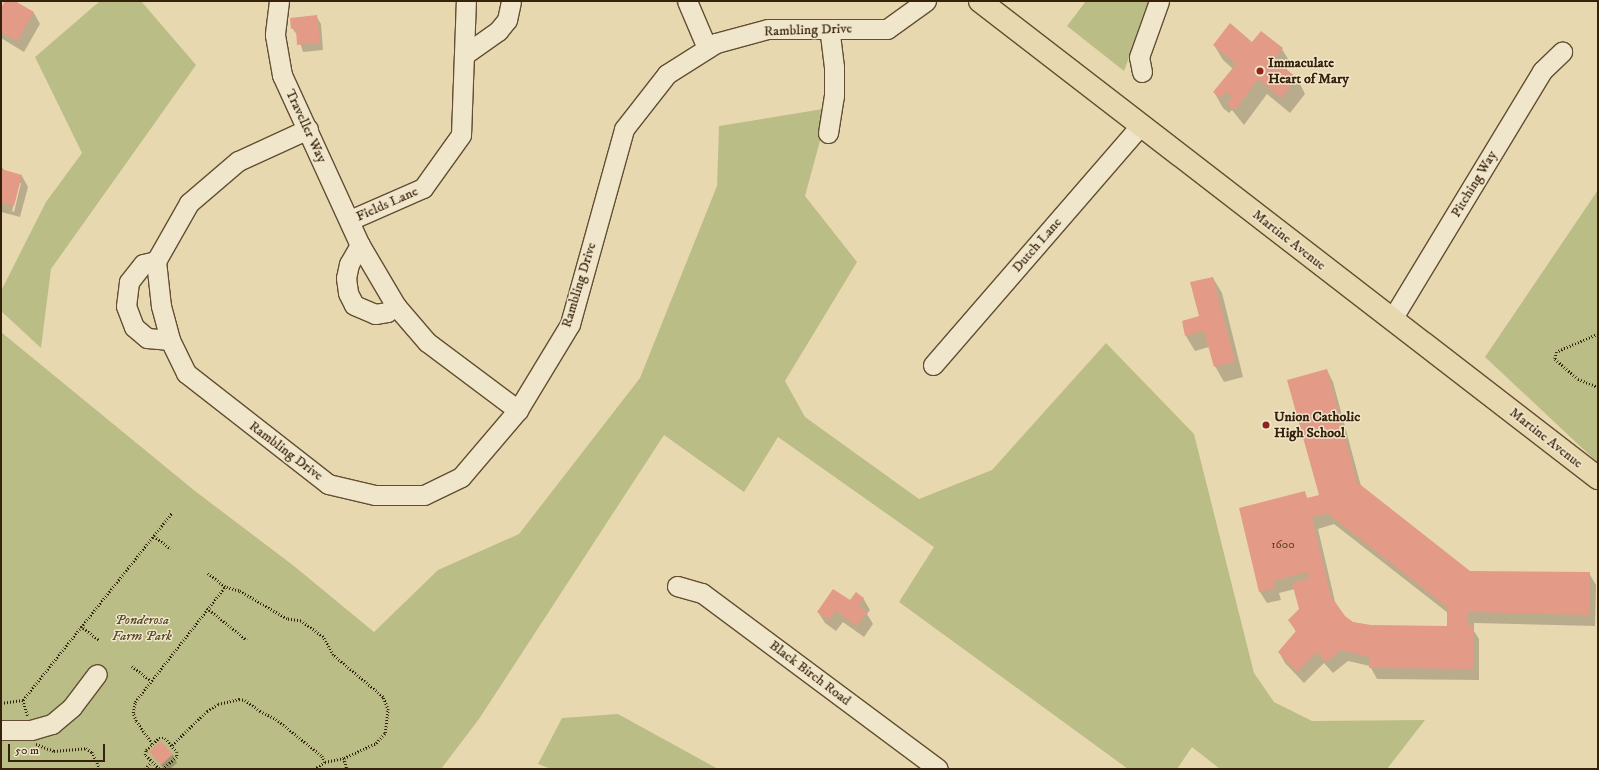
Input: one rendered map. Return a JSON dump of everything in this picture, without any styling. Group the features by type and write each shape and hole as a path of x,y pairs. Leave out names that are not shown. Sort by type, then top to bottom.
{"main road":[{"name":"Martine Avenue","path":"980,1 1598,478"}],"street":[{"name":"Traveller Way","path":"279,1 275,35 282,75 350,220 360,245 396,306 427,342 518,410"},
{"name":"Fields Lane","path":"350,220 424,188 461,135 466,1"},
{"path":"464,55 498,30 506,20 511,1"},
{"path":"687,1 707,48"},
{"name":"Rambling Drive","path":"156,261 161,306 170,340 186,373 328,484 375,495 424,495 462,477 518,410 570,324 624,129 667,74 707,48 768,29 887,29 926,1"},
{"path":"1142,72 1139,56 1159,1"},
{"path":"828,133 834,96 834,67 829,29"},
{"name":"Pitching Way","path":"1392,319 1542,71 1562,52"},
{"name":"Dutch Lane","path":"933,365 1141,125"},
{"path":"170,340 147,338 134,327 126,306 129,282 143,264 156,261 189,203 238,161 308,130"},
{"path":"360,245 349,264 346,278 348,293 354,304 375,314 387,312 396,306"},
{"name":"Black Birch Road","path":"677,586 702,593 938,769"},
{"path":"1,730 31,730 52,724 72,707 97,674"}],"path":[{"path":"1598,334 1557,352 1555,359 1578,379 1598,388"},
{"path":"1,703 23,700 172,513"},
{"path":"154,536 171,549"},
{"path":"207,573 225,587 239,590 287,618 312,627 323,637 333,655 383,697 388,710 385,733 376,743 344,758 325,762 314,769"},
{"path":"152,744 136,721 133,707 137,696 225,587"},
{"path":"207,608 248,640"},
{"path":"81,626 99,640"},
{"path":"132,666 150,680"},
{"path":"172,745 208,710 218,704 239,698 245,700 260,711 276,718 322,756 325,762"},
{"path":"23,700 29,720"},
{"path":"159,769 145,755 146,750 159,738 165,738 172,745 177,757 163,769"},
{"path":"34,741 39,746 54,751 86,748 92,752 100,769"},
{"path":"344,758 347,769"},
{"path":"145,769 152,762"}],"green space":[{"path":"100,1 141,1 196,65 51,269 41,348 1,311 1,291 46,202 82,153 35,57"},
{"path":"1086,1 1150,1 1124,71 1067,26"},
{"name":"Ponderosa Farm Park","path":"829,108 805,196 857,262 785,381 805,417 919,499 992,470 1106,343 1194,434 1254,673 1274,702 1312,721 1425,720 1387,769 1220,769 1192,747 1177,769 1128,769 899,602 934,547 778,437 744,492 664,435 479,719 441,769 1,769 1,332 195,491 294,566 374,632 438,570 519,534 640,378 717,186 719,126"},
{"path":"1598,190 1598,463 1485,357"},
{"path":"618,714 718,769 551,769 538,764 562,718"}],"building":[{"path":"5,1 15,1 34,12 17,41 1,32 1,8"},
{"path":"317,15 320,43 297,45 296,28 291,29 290,18"},
{"name":"Immaculate Heart of Mary","path":"1230,23 1252,42 1261,31 1283,48 1274,59 1297,78 1281,98 1258,79 1235,110 1227,104 1232,97 1226,92 1220,98 1213,92 1236,64 1213,45"},
{"path":"1,169 22,175 14,206 1,203"},
{"path":"1213,277 1235,362 1214,367 1204,331 1185,336 1182,321 1199,316 1190,282"},
{"path":"1327,369 1357,482 1470,571 1590,572 1589,615 1468,612 1468,626 1473,626 1473,669 1369,668 1370,657 1341,650 1326,662 1317,652 1297,672 1278,652 1296,631 1288,620 1299,609 1292,583 1309,578 1308,572 1273,581 1276,588 1259,592 1239,508 1305,491 1307,498 1319,495 1287,380","holes":["1327,513 1447,607 1447,626 1371,625 1353,622 1345,616 1331,596 1312,518"]},
{"path":"833,589 850,600 856,592 864,598 858,606 867,612 857,626 836,611 829,620 817,612"},
{"path":"161,741 173,755 161,765 149,751"}],"place":[{"name":"Immaculate Heart of Mary","path":"1260,71"},
{"name":"Union Catholic High School","path":"1266,425"}]}
